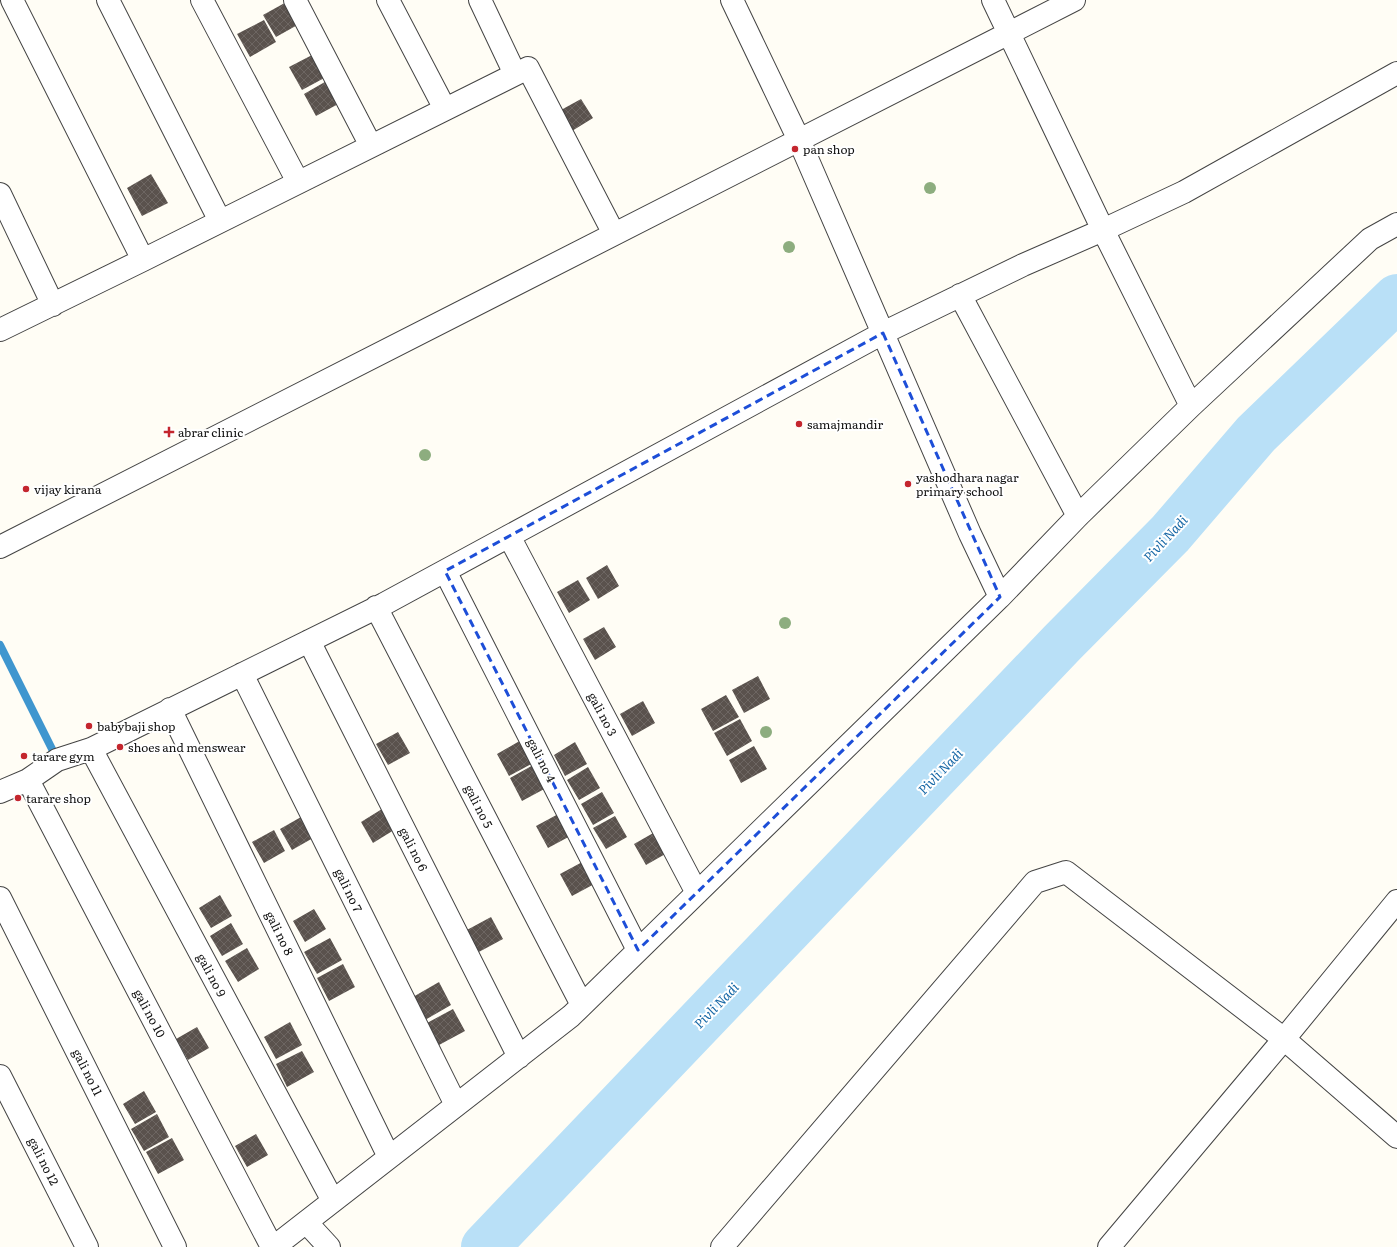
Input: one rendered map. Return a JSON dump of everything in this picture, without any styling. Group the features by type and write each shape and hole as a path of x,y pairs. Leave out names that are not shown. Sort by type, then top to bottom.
{"street":[{"path":"12,0 143,260"},
{"path":"108,0 220,221"},
{"path":"202,0 298,182"},
{"path":"295,0 371,146"},
{"path":"388,0 445,109"},
{"path":"480,0 515,74"},
{"path":"732,0 799,140 970,534 1000,597"},
{"path":"993,0 1103,230 1191,406"},
{"path":"0,547 1074,0"},
{"path":"0,330 528,68 614,234"},
{"path":"0,792 28,780 57,760 91,749 376,607 883,333 1023,265 1184,192 1397,73"},
{"path":"0,194 6,221 53,305"},
{"path":"273,1247 519,1057 582,1006 1000,597 1078,516 1191,406 1370,239 1397,224"},
{"path":"960,295 1078,516"},
{"name":"gali no 3","path":"509,536 697,893"},
{"name":"gali no 4","path":"445,570 638,950"},
{"name":"gali no 5","path":"376,607 582,1006"},
{"name":"gali no 6","path":"309,641 519,1057"},
{"name":"gali no 7","path":"242,674 456,1105"},
{"name":"gali no 8","path":"170,709 390,1157"},
{"name":"gali no 9","path":"91,749 333,1201"},
{"name":"gali no 10","path":"28,780 273,1247"},
{"path":"722,1247 1035,882 1066,872 1284,1039 1397,1137"},
{"name":"gali no 11","path":"0,898 175,1247"},
{"path":"1109,1247 1284,1039 1397,901"},
{"name":"gali no 12","path":"0,1076 87,1247"},
{"path":"306,1222 329,1247"}],"highlighted area":[{"path":"883,333 1000,597 638,950 445,571"}],"building":[{"path":"290,0 301,23 276,37 263,15"},
{"path":"264,20 276,42 250,57 237,34"},
{"path":"316,53 328,76 302,90 289,67"},
{"path":"330,79 342,102 316,116 304,94"},
{"path":"581,99 593,118 572,131 561,110"},
{"path":"151,174 168,203 142,216 127,188"},
{"path":"607,565 619,586 598,599 586,578"},
{"path":"578,580 590,600 569,613 557,592"},
{"path":"604,627 616,647 595,660 583,639"},
{"path":"758,676 770,699 744,713 732,690"},
{"path":"726,695 739,717 713,731 701,709"},
{"path":"643,701 655,723 632,736 620,714"},
{"path":"740,719 752,741 727,756 714,733"},
{"path":"398,732 410,753 388,765 376,744"},
{"path":"523,739 535,762 509,776 497,754"},
{"path":"575,742 587,764 565,776 554,755"},
{"path":"754,746 767,769 741,783 729,760"},
{"path":"535,764 548,787 522,801 510,778"},
{"path":"588,767 600,788 579,800 567,780"},
{"path":"602,792 614,813 593,825 581,804"},
{"path":"382,809 394,830 373,843 361,822"},
{"path":"562,812 574,834 548,848 536,826"},
{"path":"615,816 627,837 606,849 593,828"},
{"path":"301,817 313,838 292,850 280,829"},
{"path":"274,830 285,851 264,863 252,842"},
{"path":"655,832 667,853 646,865 634,844"},
{"path":"586,860 598,882 572,896 560,874"},
{"path":"220,895 232,916 211,928 199,908"},
{"path":"314,909 326,929 305,942 293,921"},
{"path":"491,917 503,939 477,953 465,931"},
{"path":"231,923 243,944 222,956 210,936"},
{"path":"330,938 342,960 317,974 304,952"},
{"path":"247,948 259,969 238,982 225,961"},
{"path":"343,964 355,987 329,1001 317,978"},
{"path":"439,982 451,1005 425,1020 413,997"},
{"path":"453,1009 465,1031 439,1045 427,1023"},
{"path":"290,1022 302,1045 276,1059 264,1037"},
{"path":"197,1027 209,1048 188,1060 176,1039"},
{"path":"302,1051 314,1072 287,1087 276,1064"},
{"path":"144,1091 156,1112 135,1124 123,1104"},
{"path":"157,1114 169,1137 144,1151 131,1129"},
{"path":"256,1134 268,1155 247,1167 235,1146"},
{"path":"172,1138 184,1160 158,1174 146,1152"}],"waterway":[{"name":"Pivli Nadi","path":"485,1247 1062,643 1170,534 1256,434 1397,298"},
{"path":"0,645 57,759"}],"place":[{"name":"pan shop","path":"795,149"},
{"name":"samajmandir","path":"799,424"},
{"name":"abrar clinic","path":"169,432"},
{"name":"yashodhara nagar primary school","path":"908,484"},
{"name":"vijay kirana","path":"26,489"},
{"name":"babybaji shop","path":"89,726"},
{"name":"shoes and menswear","path":"120,747"},
{"name":"tarare gym","path":"24,756"},
{"name":"tarare shop","path":"18,798"}]}
